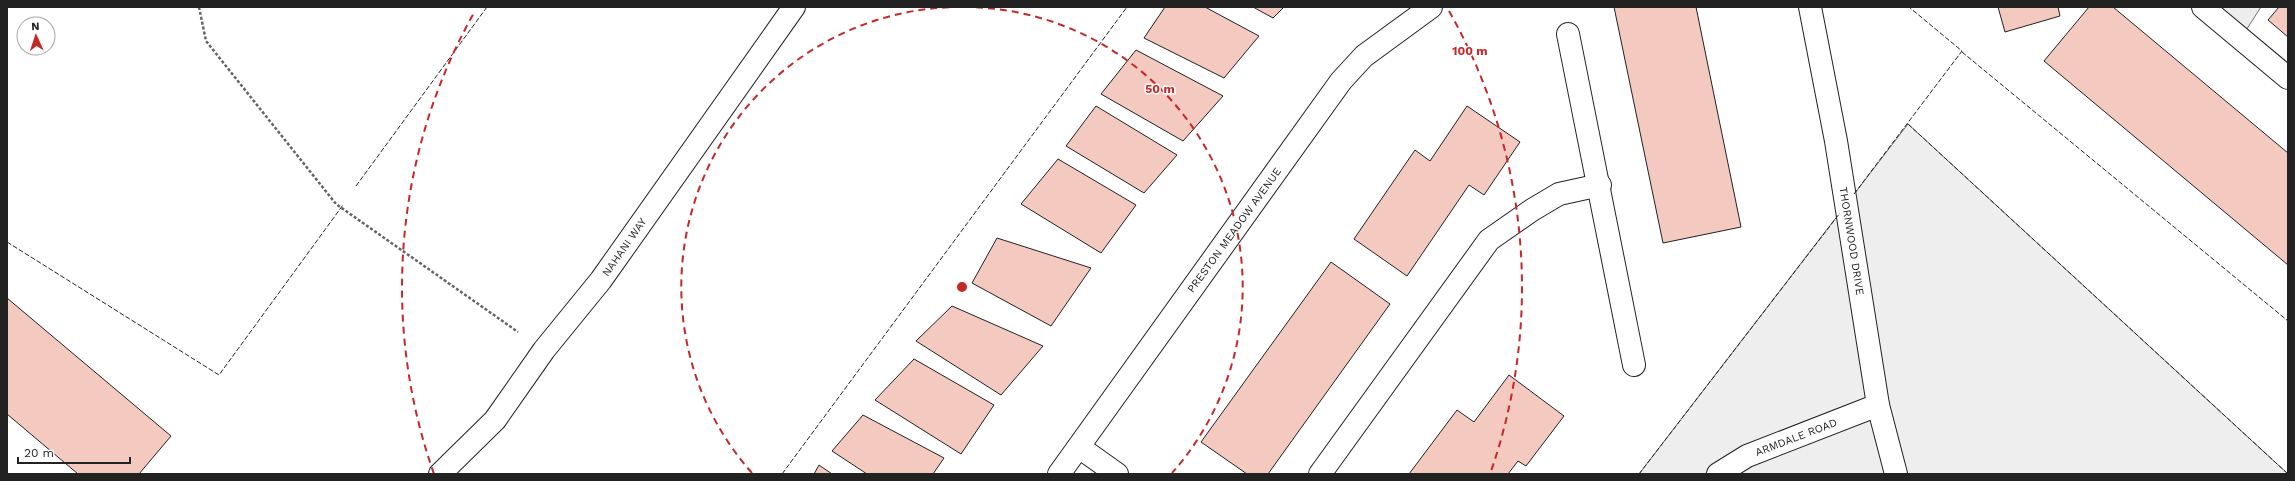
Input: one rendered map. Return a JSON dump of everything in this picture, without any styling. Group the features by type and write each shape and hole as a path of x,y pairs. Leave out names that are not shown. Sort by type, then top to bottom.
{"street":[{"name":"NAHANI WAY","path":"440,474 495,420 544,350 601,280 794,7"},
{"name":"PRESTON MEADOW AVENUE","path":"1059,474 1341,81 1364,56 1431,7"},
{"name":"THORNWOOD DRIVE","path":"1810,7 1836,141 1878,405 1896,474"},
{"path":"2203,7 2288,78"},
{"path":"1568,34 1600,185 1634,365"},
{"path":"1320,474 1489,240 1532,210 1559,194 1600,185"},
{"name":"ARMDALE ROAD","path":"1718,474 1747,456 1878,405"},
{"path":"1078,447 1117,474"}],"path":[{"path":"198,7 206,41 336,204 544,350"}],"shaded area":[{"path":"2203,7 2261,7 2241,38"},
{"path":"1908,124 2288,474 1639,474"}],"building":[{"path":"1165,7 1205,7 1259,36 1224,78 1144,38"},
{"path":"1253,7 1284,7 1273,18"},
{"path":"1614,7 1696,7 1741,227 1663,243"},
{"path":"1998,7 2058,7 2060,16 2005,32"},
{"path":"2089,7 2113,7 2288,153 2288,265 2044,61"},
{"path":"2279,7 2288,7 2288,37 2268,20"},
{"path":"1136,50 1223,96 1183,141 1101,94"},
{"path":"1096,106 1177,155 1144,193 1066,146"},
{"path":"1467,106 1520,142 1484,195 1469,185 1407,276 1354,239 1415,150 1430,161"},
{"path":"1058,159 1136,205 1101,253 1021,204"},
{"path":"997,238 1091,268 1051,326 972,283"},
{"path":"1331,262 1390,304 1268,474 1247,474 1201,442"},
{"path":"7,298 171,436 139,474 78,474 7,414"},
{"path":"952,306 1043,346 1001,395 916,341"},
{"path":"914,359 994,405 961,454 875,400"},
{"path":"1509,375 1564,416 1526,466 1518,461 1508,474 1409,474 1457,410 1474,422"},
{"path":"863,415 944,458 933,474 867,474 832,451"},
{"path":"819,465 832,474 814,474"}],"fence":[{"path":"356,186 487,7"},
{"path":"782,474 1127,7"},
{"path":"1854,194 1962,51 1909,7"},
{"path":"1962,52 2288,321"},
{"path":"1908,124 2288,474"},
{"path":"7,242 219,375 343,205"},
{"path":"1639,474 1840,213"}]}
